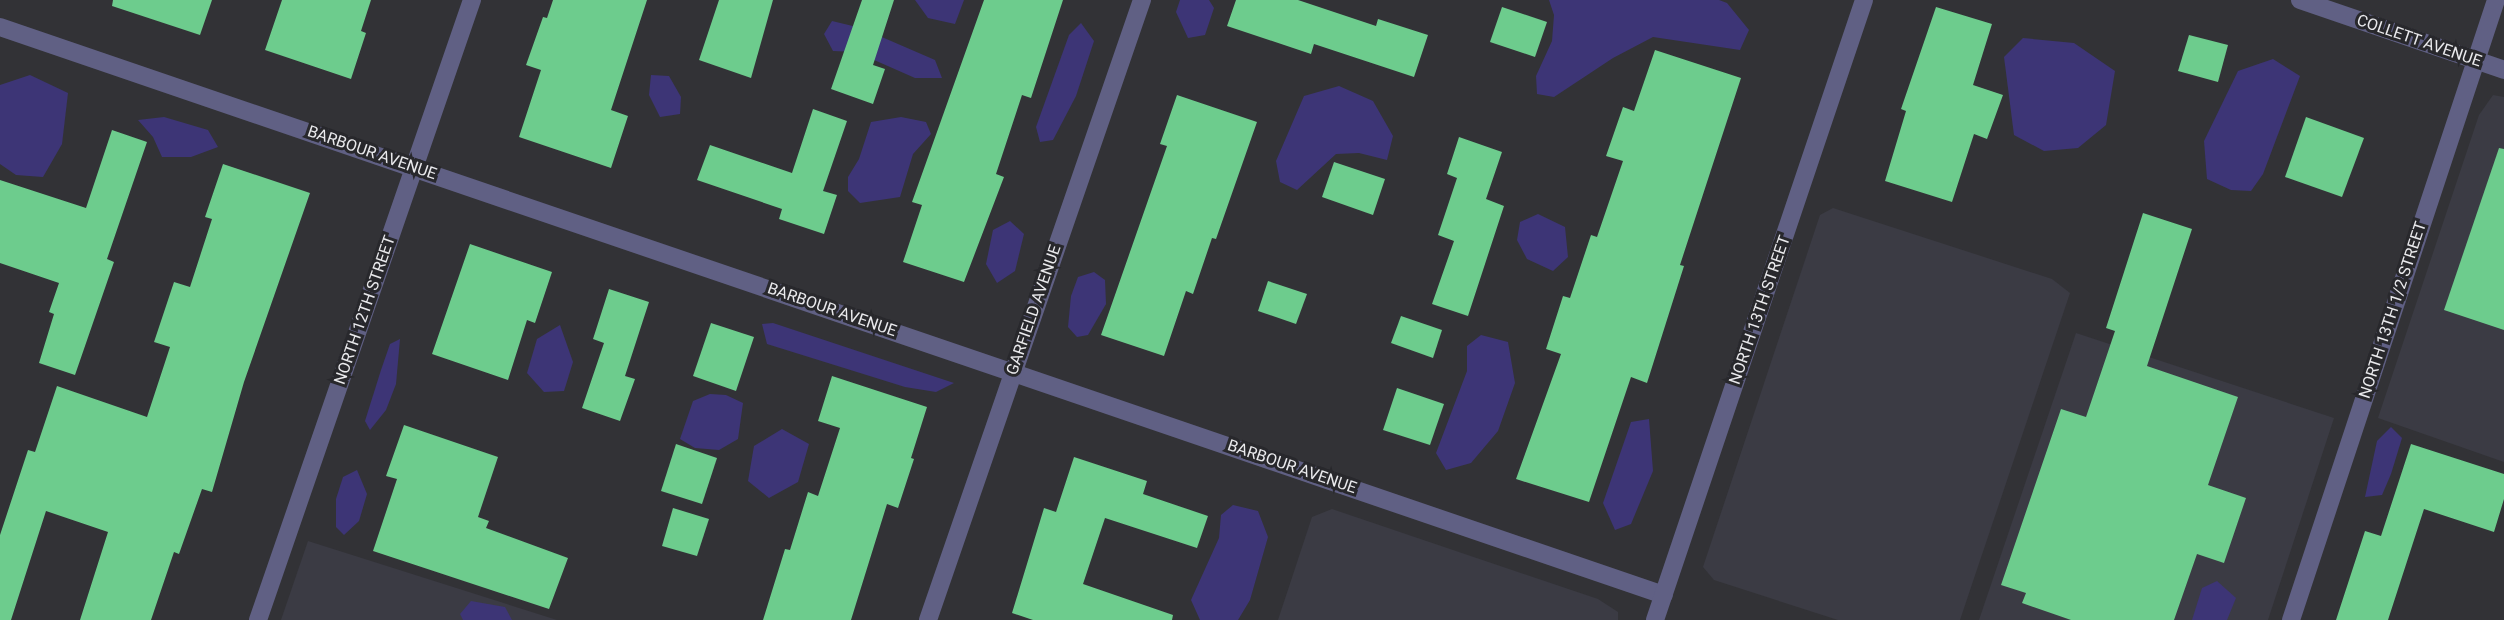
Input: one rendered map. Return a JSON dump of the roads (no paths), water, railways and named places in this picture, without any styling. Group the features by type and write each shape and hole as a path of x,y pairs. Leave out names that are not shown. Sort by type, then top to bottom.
{"street":[{"name":"NORTH 12TH STREET","path":"258,620 472,0"},
{"name":"GARFIELD AVENUE","path":"928,620 1142,0"},
{"name":"NORTH 13TH STREET","path":"1655,620 1864,0"},
{"name":"COLLETT AVENUE","path":"2300,0 2504,70"},
{"name":"NORTH 13TH 1/2 STREET","path":"2291,620 2496,0"},
{"name":"BARBOUR AVENUE","path":"0,27 1664,595"}]}
